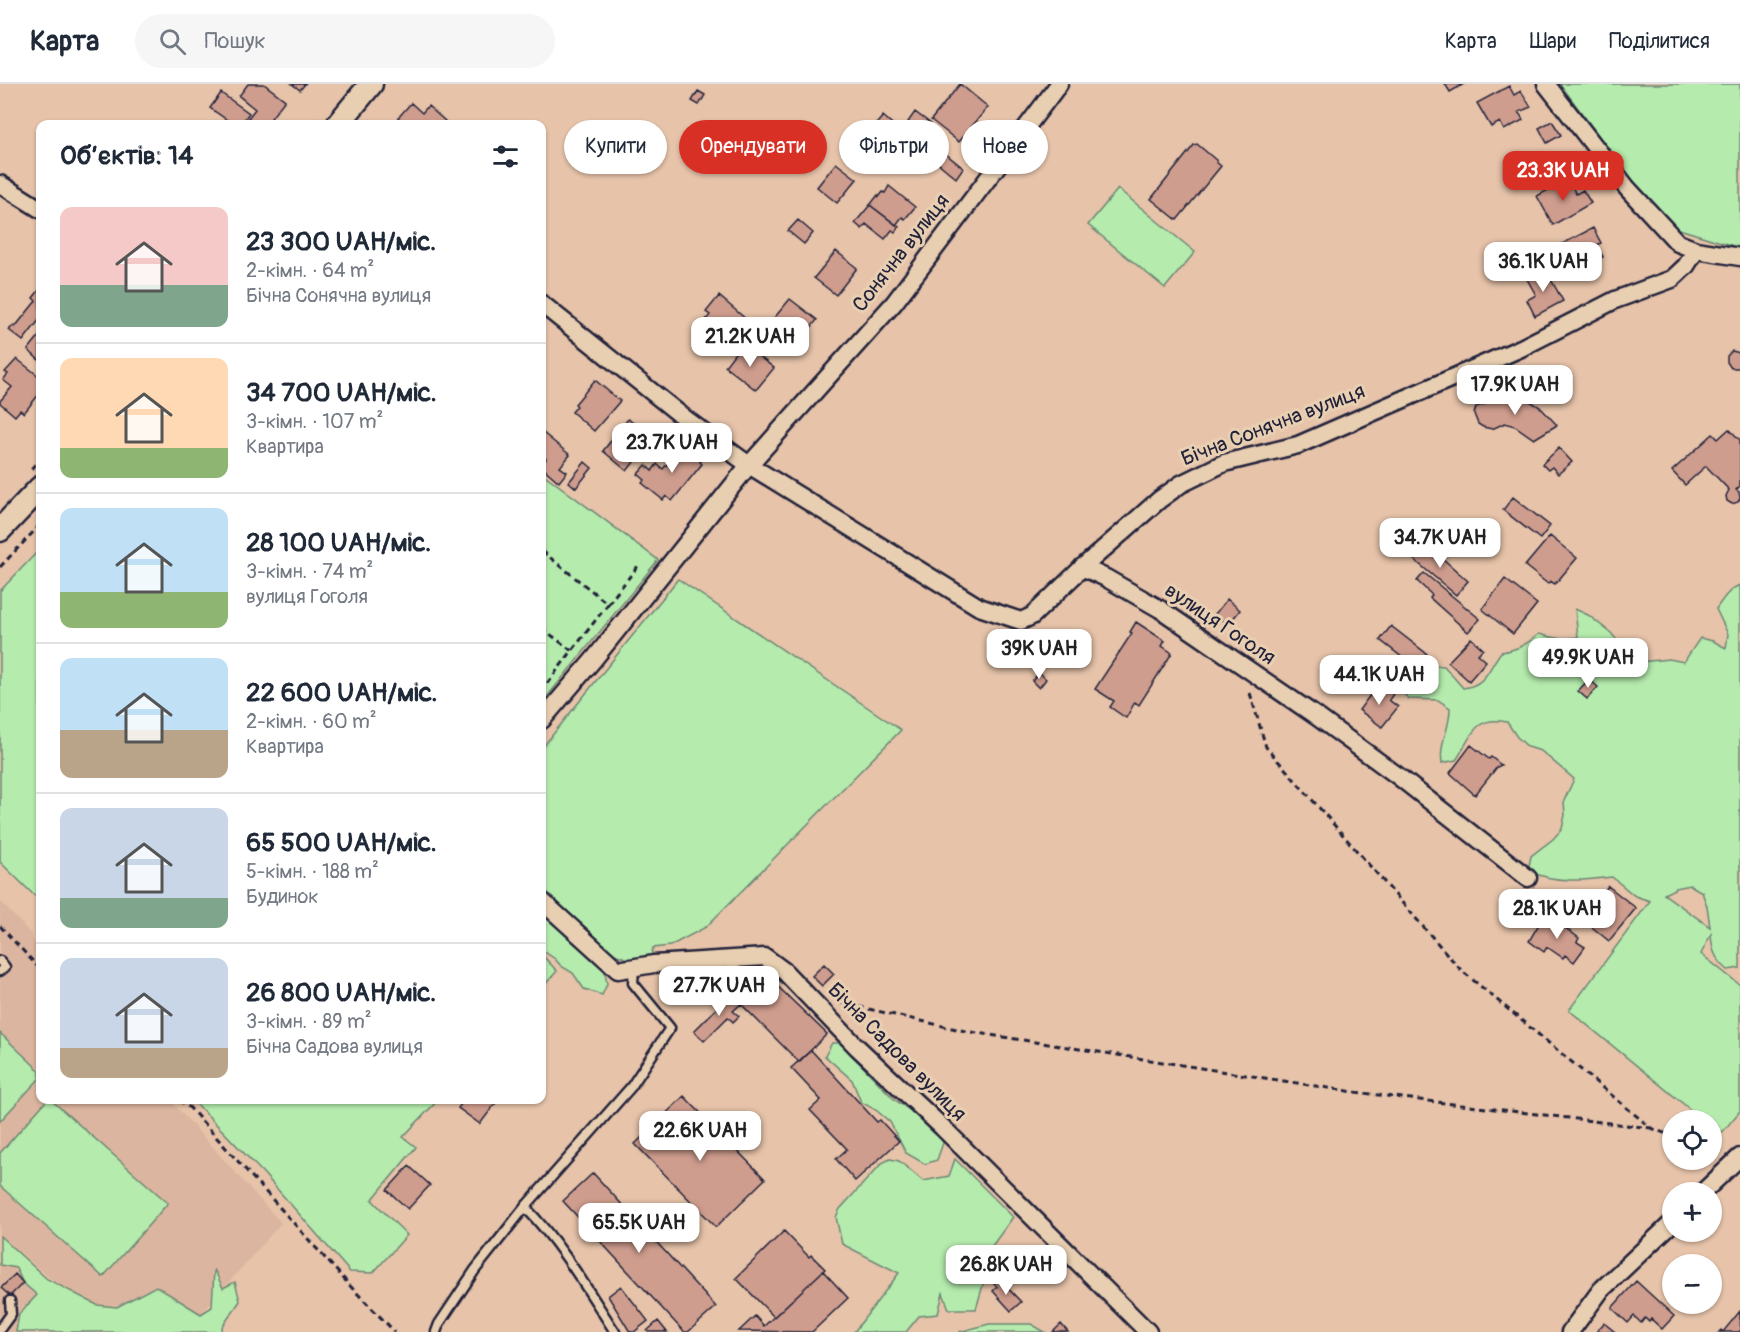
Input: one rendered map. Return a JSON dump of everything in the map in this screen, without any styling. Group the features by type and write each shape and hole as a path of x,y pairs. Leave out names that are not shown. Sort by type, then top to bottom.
{"street":[{"path":"341,120 371,84"},
{"name":"Сонячна вулиця","path":"546,715 594,659 749,465 894,303 1059,84"},
{"path":"1546,84 1627,188 1678,243 1696,250 1740,257"},
{"path":"0,184 36,206"},
{"name":"Бічна Сонячна вулиця","path":"546,307 687,420 749,465 980,607 1021,621 1032,616 1082,567 1159,500 1181,484 1224,463 1298,445 1521,348 1615,300 1672,279 1686,266 1696,250"},
{"path":"0,530 36,492"},
{"name":"вулиця Гоголя","path":"1082,567 1160,609 1398,776 1528,878"},
{"name":"Бічна Садова вулиця","path":"546,905 618,970 707,960 765,957 784,971 857,1047 942,1127 1148,1332"},
{"path":"1713,1182 1740,1156"},
{"path":"1570,1332 1601,1290 1662,1232"}],"lane":[{"path":"0,961 5,967 0,971"},
{"path":"436,1332 438,1324 475,1270 525,1207 631,1087 670,1028 633,983 634,967"},
{"path":"525,1207 540,1222 562,1251 615,1332"},
{"path":"0,1329 11,1314 10,1301"}],"path":[{"path":"0,567 36,529"},
{"path":"546,554 608,604"},
{"path":"546,685 638,566"},
{"path":"546,631 572,651"},
{"path":"1243,667 1266,747 1461,970 1651,1128"},
{"path":"0,926 36,965"},
{"path":"808,995 976,1032 1354,1092 1651,1128 1662,1132"},
{"path":"184,1104 395,1332"}],"shaded area":[{"path":"0,901 30,933 36,946 36,1104 174,1104 281,1223 185,1332 112,1332 0,1235"},
{"path":"0,1240 101,1332 0,1332"}],"green space":[{"path":"1560,84 1740,84 1740,248 1673,227 1637,187"},
{"path":"1118,189 1195,252 1165,288 1088,225"},
{"path":"546,476 658,560 546,698"},
{"path":"36,553 36,897 0,862 0,591"},
{"path":"678,579 901,730 706,927 670,946 653,948 650,961 628,959 598,948 546,902 546,743"},
{"path":"1740,585 1740,968 1728,970 1720,962 1713,950 1711,934 1701,954 1740,985 1740,1111 1722,1133 1722,1110 1691,1110 1569,1010 1650,901 1635,896 1612,877 1569,880 1548,878 1528,871 1531,856 1562,829 1565,815 1564,801 1574,779 1541,751 1528,747 1517,737 1507,722 1487,722 1480,725 1470,736 1456,760 1442,763 1442,748 1450,708 1438,700 1409,699 1398,688 1393,674 1417,666 1444,666 1463,688 1477,684 1501,652 1522,646 1539,634 1558,638 1578,637 1575,609 1588,615 1611,633 1629,655 1640,662 1669,659 1684,662 1700,638 1713,641 1726,648 1728,634 1716,609 1733,589","holes":["1690,885 1702,892 1710,927 1664,894"]},
{"path":"546,907 604,966 607,984 602,995 584,989 573,973 561,966 546,953"},
{"path":"546,959 557,971 546,983"},
{"path":"0,1033 36,1067 36,1082 0,1121"},
{"path":"832,1043 840,1043 895,1100 938,1130 943,1143 937,1160 925,1164 906,1153 890,1122 876,1110 861,1102 852,1080 825,1056"},
{"path":"43,1104 56,1104 168,1203 103,1277 0,1186 0,1153"},
{"path":"197,1104 434,1104 403,1137 416,1147 372,1200 407,1235 373,1273 350,1272 264,1174"},
{"path":"890,1159 899,1161 923,1181 949,1176 955,1159 1013,1217 976,1268 985,1278 976,1309 949,1309 943,1293 938,1314 919,1316 906,1332 854,1332 899,1273 842,1244 836,1217 840,1209 882,1163"},
{"path":"0,1236 47,1279 97,1305 117,1307 156,1286 201,1314 212,1307 214,1269 223,1288 235,1282 240,1301 222,1327 222,1332 16,1332 19,1314 37,1295 23,1283 16,1268 0,1265"},
{"path":"989,1324 1031,1324 1045,1332 959,1332"}],"building":[{"path":"248,84 264,84 285,100 271,118 274,120 251,120 248,118 255,109 239,96"},
{"path":"292,84 305,84 300,90"},
{"path":"960,84 988,107 977,120 961,120 959,142 949,134 949,120 931,120"},
{"path":"1445,84 1464,84 1450,92"},
{"path":"1509,86 1514,95 1521,91 1531,107 1519,112 1523,120 1504,130 1500,122 1491,127 1477,103"},
{"path":"698,91 705,95 699,105 692,101"},
{"path":"221,93 249,113 244,120 227,120 210,108"},
{"path":"411,103 422,113 428,106 444,120 398,120"},
{"path":"915,112 926,120 909,120"},
{"path":"1552,121 1561,135 1547,143 1539,128"},
{"path":"1197,144 1221,166 1177,220 1151,199"},
{"path":"949,157 961,166 956,178 949,172"},
{"path":"836,163 839,165 839,174 850,174 857,179 837,203 817,187"},
{"path":"1568,179 1576,194 1583,190 1591,203 1553,225 1537,196"},
{"path":"889,186 915,207 905,219 902,217 896,225 870,205 878,195 879,197 883,192 885,193"},
{"path":"870,205 899,227 895,232 892,230 885,239 866,224 862,229 855,223"},
{"path":"798,220 813,233 804,244 788,231"},
{"path":"1593,228 1601,243 1597,245 1603,257 1574,272 1560,245"},
{"path":"836,251 857,268 836,295 814,278"},
{"path":"1545,269 1563,301 1535,316 1527,300 1536,295 1527,279"},
{"path":"719,296 754,326 736,345 722,333 716,340 700,327 710,315 706,312"},
{"path":"790,299 817,320 797,345 770,323"},
{"path":"36,301 36,324 23,341 9,330 14,325 15,327"},
{"path":"36,340 36,357 28,350"},
{"path":"738,349 746,354 749,349 774,368 756,390 725,366"},
{"path":"1732,351 1740,353 1738,368 1731,368 1727,362 1727,356"},
{"path":"17,359 36,374 36,398 24,413 20,410 15,416 0,403 12,387 3,380 8,374 5,372"},
{"path":"595,380 620,401 594,431 572,412 577,406 575,404"},
{"path":"1505,397 1530,401 1540,407 1557,425 1534,439 1515,426 1505,423 1492,429 1478,424 1474,414 1476,407"},
{"path":"628,419 653,438 627,471 603,451"},
{"path":"1729,429 1740,440 1740,486 1736,490 1740,498 1738,502 1732,504 1727,501 1726,496 1729,490 1706,466 1685,485 1672,471 1713,434 1718,439"},
{"path":"546,435 570,455 560,467 567,472 559,482 546,471"},
{"path":"684,444 702,459 700,462 702,464 672,501 666,496 663,500 642,483 645,480 638,474 646,465 652,471 657,464 663,469"},
{"path":"1559,448 1572,462 1558,474 1552,467 1548,470 1542,464"},
{"path":"585,462 592,468 576,488 569,482"},
{"path":"1513,497 1550,526 1540,539 1503,510"},
{"path":"1550,536 1577,558 1555,584 1550,581 1548,584 1525,566"},
{"path":"1425,543 1468,581 1456,595 1412,558"},
{"path":"1424,573 1480,619 1468,632 1430,598 1432,595 1417,581"},
{"path":"1505,579 1537,604 1513,634 1482,609"},
{"path":"1227,599 1240,610 1228,625 1215,614"},
{"path":"1136,622 1165,641 1162,646 1172,653 1139,705 1135,702 1126,718 1110,707 1114,701 1095,689 1132,633 1130,632"},
{"path":"1391,626 1427,654 1416,668 1380,640"},
{"path":"1471,638 1483,649 1478,654 1486,661 1469,681 1448,662"},
{"path":"1039,673 1046,679 1039,688 1032,681"},
{"path":"1589,679 1598,687 1587,699 1578,691"},
{"path":"1379,683 1393,694 1389,700 1398,707 1382,727 1359,710"},
{"path":"1471,745 1501,765 1475,795 1450,773"},
{"path":"1608,886 1636,908 1609,941 1582,919"},
{"path":"1543,917 1559,929 1561,925 1579,938 1577,942 1585,947 1574,962 1565,955 1563,958 1547,947 1544,952 1529,941"},
{"path":"824,964 834,974 822,986 812,976"},
{"path":"753,969 764,979 767,976 827,1034 799,1062 730,993"},
{"path":"731,994 741,1004 733,1011 739,1016 733,1022 728,1017 704,1041 694,1031"},
{"path":"811,1050 877,1122 880,1120 899,1141 855,1181 836,1159 847,1149 810,1110 821,1100 791,1068"},
{"path":"684,1096 765,1179 716,1227 635,1144"},
{"path":"461,1104 495,1104 480,1124 458,1108"},
{"path":"409,1166 430,1185 408,1209 387,1190"},
{"path":"593,1173 716,1307 688,1332 684,1332 563,1201"},
{"path":"784,1231 809,1257 811,1255 825,1269 774,1317 736,1278"},
{"path":"823,1271 848,1298 812,1332 739,1331 755,1316 764,1326"},
{"path":"15,1274 23,1283 10,1296 1,1288"},
{"path":"1000,1280 1021,1302 1011,1311 993,1291 997,1287 994,1284"},
{"path":"1636,1281 1662,1305 1662,1314 1674,1316 1662,1329 1651,1319 1649,1322 1645,1318 1641,1323 1634,1316 1628,1323 1612,1308"},
{"path":"621,1286 648,1321 634,1332 630,1332 608,1296"},
{"path":"1740,1311 1740,1332 1723,1332"},
{"path":"658,1321 667,1332 647,1331"},
{"path":"1604,1323 1615,1332 1596,1332"},
{"path":"1061,1324 1068,1332 1053,1332"}]}
